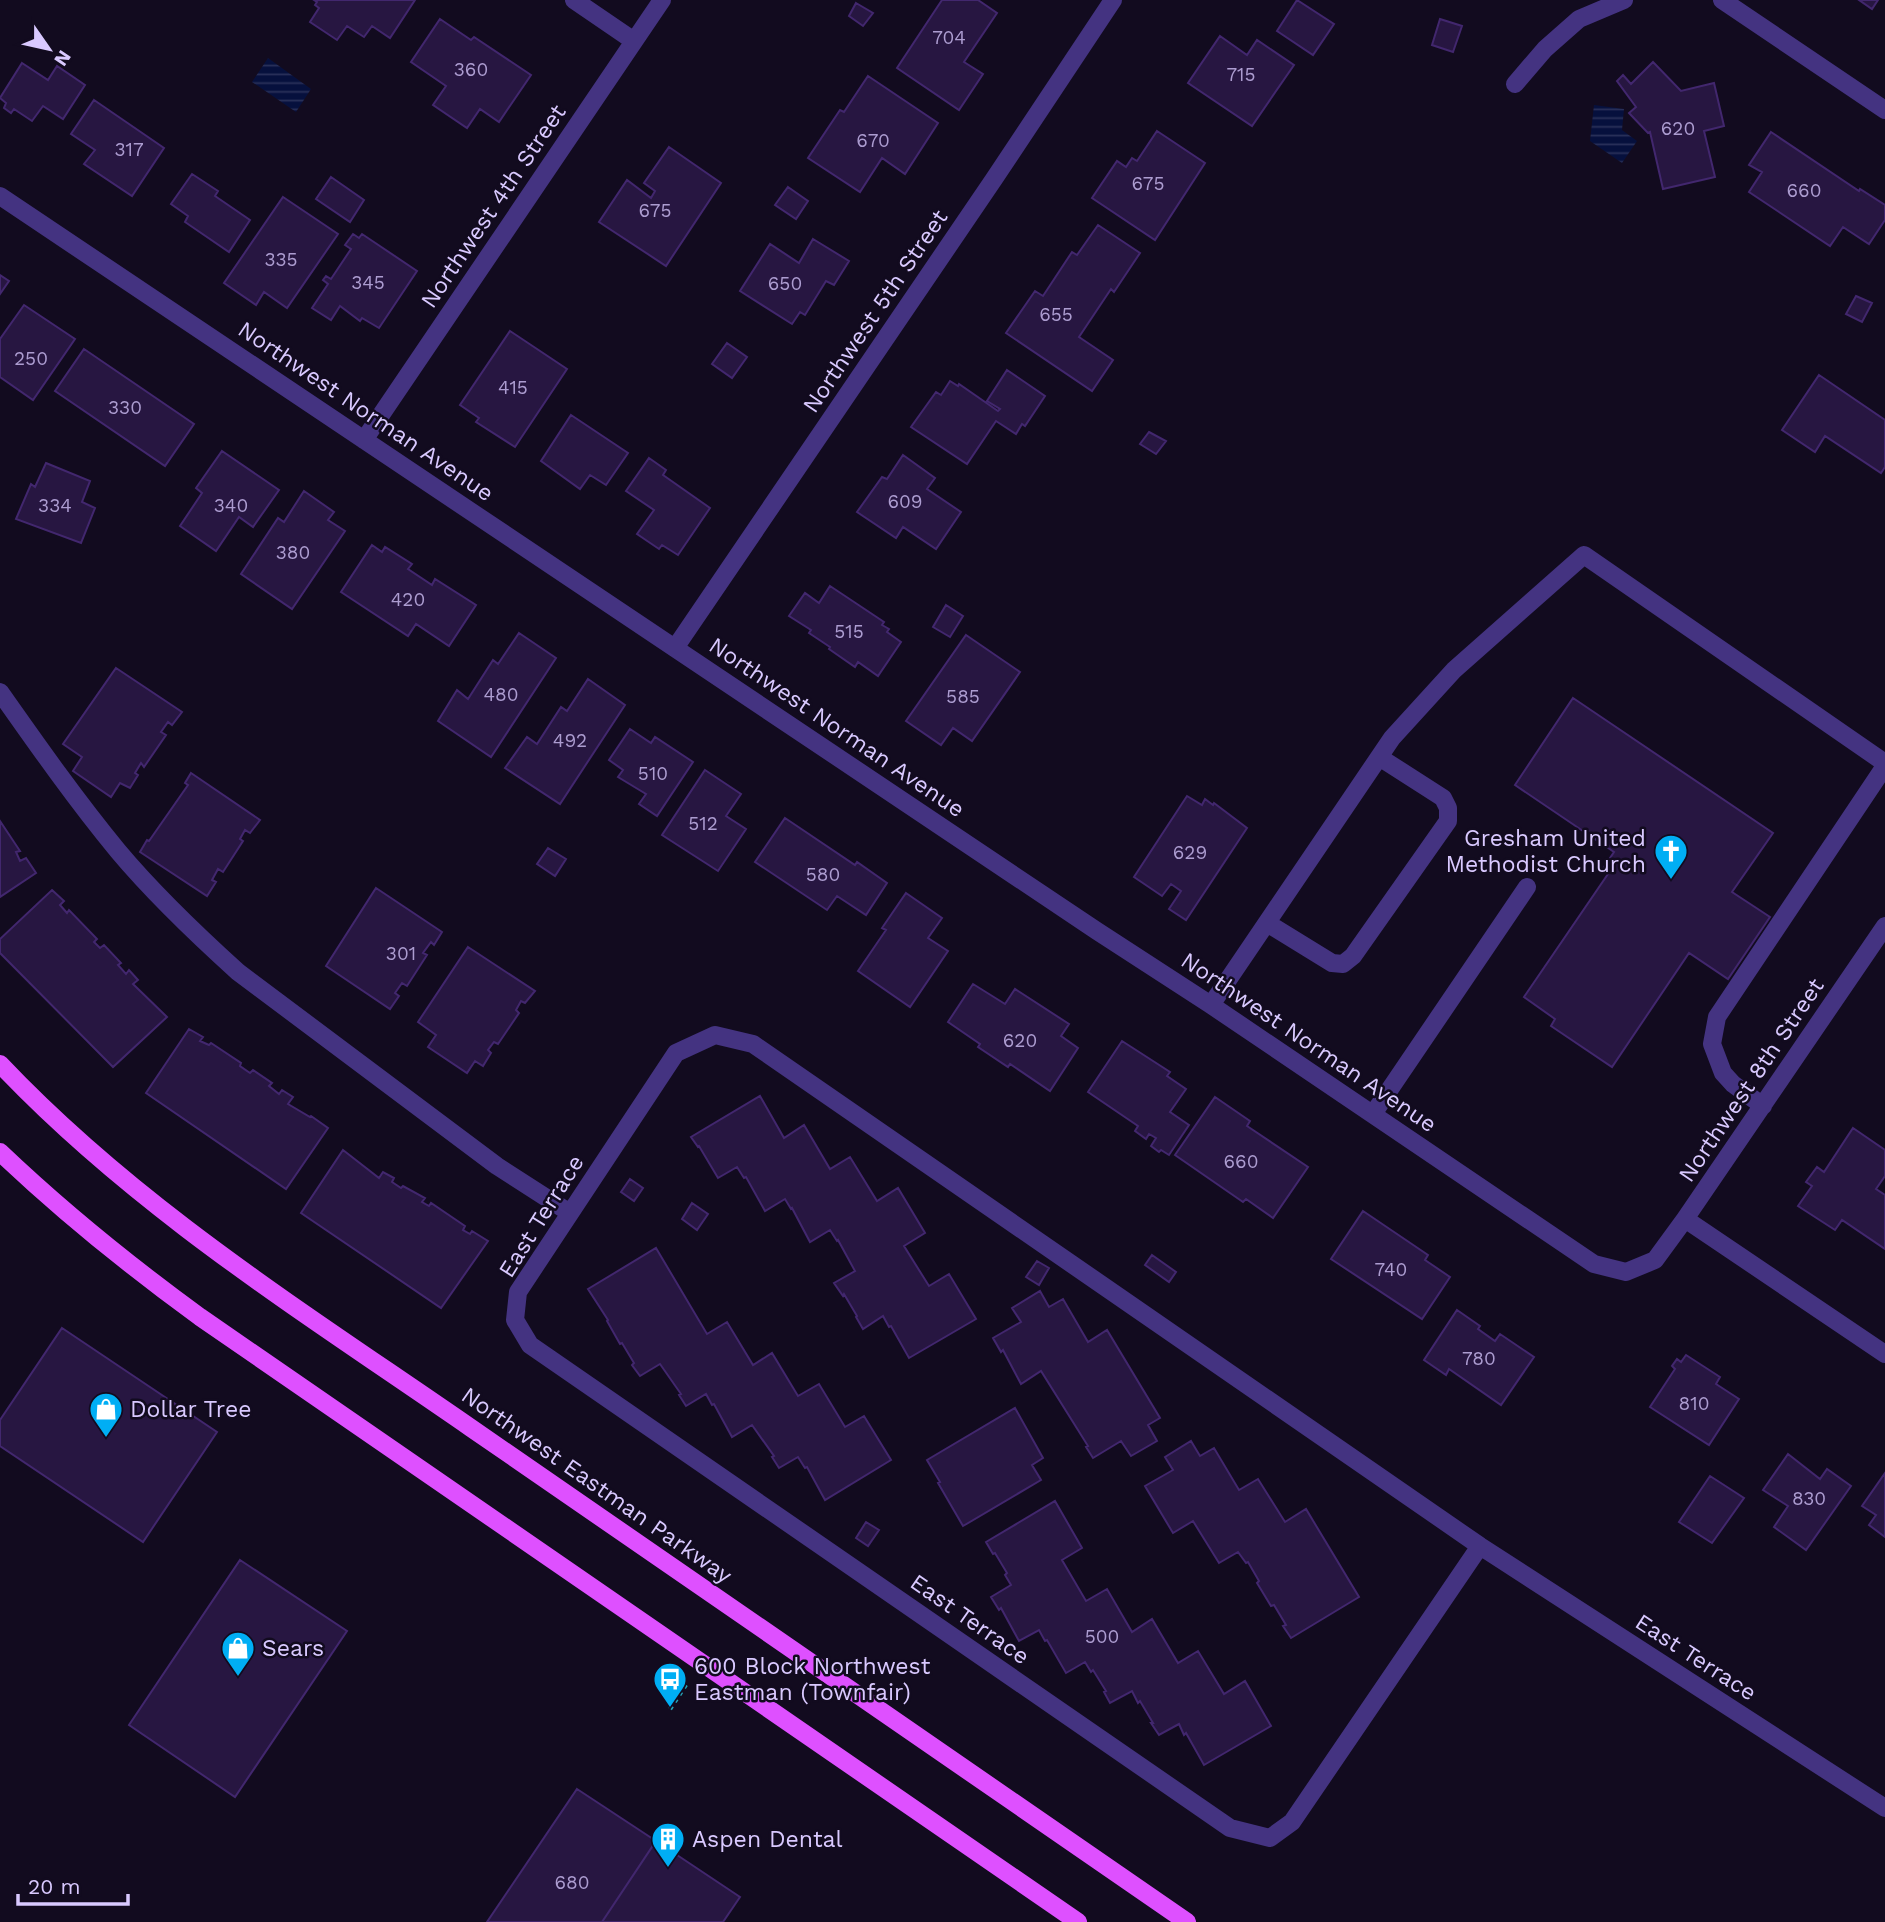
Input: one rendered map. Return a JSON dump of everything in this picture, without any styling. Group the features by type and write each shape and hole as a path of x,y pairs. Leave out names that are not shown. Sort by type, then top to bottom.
{"main road":[{"name":"Northwest Eastman Parkway","path":"0,1064 80,1142 184,1228 1187,1922"},
{"path":"0,1153 37,1188 133,1268 200,1317 1078,1922"}],"street":[{"path":"574,0 634,41"},
{"name":"Northwest 4th Street","path":"364,440 662,0"},
{"name":"Northwest 5th Street","path":"675,648 1113,0"},
{"path":"1515,84 1545,49 1579,19 1624,0"},
{"path":"1722,0 1885,110"},
{"name":"Northwest Norman Avenue","path":"0,196 1594,1264 1626,1272 1655,1260"},
{"path":"1211,1005 1392,738 1454,670 1584,555 1885,765 1717,1017 1712,1044 1723,1073 1733,1084 1763,1106"},
{"path":"0,692 42,753 118,852 215,952 497,1166 570,1213"},
{"path":"1267,923 1332,963 1343,964 1353,956 1448,821 1448,808 1443,798 1379,757"},
{"path":"1373,1114 1527,887"},
{"name":"Northwest 8th Street","path":"1655,1260 1885,926"},
{"name":"East Terrace","path":"1480,1546 1292,1822 1270,1838 1230,1828 530,1345 515,1321 518,1292 676,1053 715,1035 753,1044 1480,1546 1885,1808"},
{"path":"1685,1219 1885,1354"}],"shaded area":[{"path":"268,58 311,89 296,112 252,82"},
{"path":"1594,105 1624,109 1622,130 1637,141 1622,163 1590,141"}],"building":[{"path":"314,0 415,0 390,38 372,26 364,37 347,26 337,40 310,22 319,8"},
{"path":"942,0 978,0 997,13 964,62 983,74 959,110 897,68"},
{"path":"1297,0 1334,24 1313,55 1277,31"},
{"path":"1859,0 1878,0 1872,9"},
{"path":"856,3 873,13 863,26 849,16"},
{"path":"440,19 471,40 474,37 531,75 499,122 480,109 467,128 433,105 446,86 411,62"},
{"path":"1440,19 1462,26 1453,52 1432,45"},
{"path":"1220,36 1247,55 1257,40 1294,65 1252,126 1188,83"},
{"path":"1653,62 1681,91 1714,83 1724,126 1704,131 1715,177 1663,189 1650,132 1629,113 1636,107 1617,81 1623,75 1631,84"},
{"path":"22,63 48,80 57,66 85,85 63,119 43,106 32,121 14,109 11,113 4,108 6,103 0,98"},
{"path":"868,76 938,123 905,174 882,158 860,192 808,158 840,110 844,112"},
{"path":"94,100 164,148 132,196 84,164 95,150 71,134"},
{"path":"1157,131 1205,163 1155,240 1092,198 1117,161 1126,167 1132,158 1137,161"},
{"path":"1771,132 1859,191 1860,189 1885,205 1885,220 1869,244 1843,227 1830,246 1749,192 1762,172 1749,165"},
{"path":"669,147 721,183 666,266 599,222 627,180 651,198 655,191 644,183"},
{"path":"192,174 218,191 215,196 250,220 229,252 185,222 188,216 171,204"},
{"path":"331,177 364,200 350,222 316,199"},
{"path":"788,187 808,201 796,219 775,205"},
{"path":"283,197 338,234 287,308 264,292 256,305 224,283"},
{"path":"1098,225 1140,253 1114,292 1111,289 1079,337 1113,360 1092,391 1006,333 1035,291 1043,296 1072,252 1077,255"},
{"path":"353,234 359,238 362,234 417,271 379,328 362,318 360,321 340,306 331,320 312,308 328,284 323,280 326,276 331,279 351,249 345,245"},
{"path":"813,239 849,261 834,285 826,281 805,315 800,312 792,324 740,291 770,244 799,263"},
{"path":"0,275 9,281 0,294"},
{"path":"1856,296 1872,303 1862,322 1846,314"},
{"path":"24,305 75,339 33,400 0,377 0,339"},
{"path":"510,331 567,369 515,447 476,422 479,418 460,405"},
{"path":"727,343 747,357 732,378 712,364"},
{"path":"84,349 194,424 165,466 55,391"},
{"path":"1007,370 1045,396 1025,426 1022,424 1016,434 996,421 967,464 911,427 936,392 941,395 950,381 958,386 959,384 998,411 1000,409 987,401"},
{"path":"1819,375 1885,420 1885,467 1881,473 1825,436 1815,452 1782,430"},
{"path":"571,415 628,453 606,485 590,475 580,489 541,461"},
{"path":"1149,432 1166,441 1156,454 1140,444"},
{"path":"222,451 279,490 253,527 239,517 216,551 180,526 202,493 196,488"},
{"path":"903,455 935,478 927,489 961,512 936,549 903,527 896,538 857,512 882,477 887,479"},
{"path":"649,458 666,470 663,475 710,508 678,555 662,545 659,549 637,534 654,510 626,491"},
{"path":"46,463 90,481 82,502 95,508 81,543 16,519 31,484 35,487"},
{"path":"304,491 334,512 328,520 345,531 292,609 241,574 278,518 284,522"},
{"path":"372,545 382,552 385,547 412,564 408,569 432,585 435,579 476,605 449,646 416,624 408,636 341,592"},
{"path":"830,586 884,622 882,625 889,629 887,632 901,642 878,676 858,662 855,667 809,633 811,630 789,616 805,593 819,603"},
{"path":"946,605 963,616 950,637 933,627"},
{"path":"519,633 556,658 491,757 438,721 457,690 468,699 493,660 498,664"},
{"path":"966,635 1020,672 972,741 953,728 941,745 906,721"},
{"path":"116,668 182,712 172,725 168,722 161,732 166,735 144,767 141,763 130,788 120,783 111,797 73,771 82,757 63,744"},
{"path":"588,679 625,705 560,804 505,768 527,737 537,744 561,707 567,711"},
{"name":"Gresham United Methodist Church","path":"1573,698 1773,833 1732,892 1770,917 1728,979 1689,953 1612,1067 1551,1026 1555,1019 1524,997 1610,871 1604,867 1614,852 1515,785"},
{"path":"630,729 651,743 655,737 693,762 657,816 639,804 646,794 618,777 623,770 609,760"},
{"path":"705,770 741,794 726,816 746,829 718,871 662,835"},
{"path":"191,773 260,820 250,833 245,830 240,839 243,841 223,872 218,869 212,880 216,882 207,896 140,852 188,785 185,783"},
{"path":"1187,796 1202,805 1205,799 1213,805 1214,803 1247,828 1186,920 1169,909 1181,891 1171,884 1162,896 1134,877"},
{"path":"785,818 887,883 866,915 837,896 827,910 755,862"},
{"path":"0,821 20,851 16,852 20,861 26,858 36,873 0,897"},
{"path":"548,848 566,859 555,876 537,864"},
{"path":"376,888 442,932 434,945 431,942 423,953 427,955 407,986 402,983 395,993 399,996 390,1009 326,966"},
{"path":"52,890 64,901 60,905 67,913 69,910 97,939 94,942 100,948 104,945 121,963 118,965 126,974 129,970 138,980 133,984 167,1017 113,1067 0,953 0,939"},
{"path":"906,893 942,918 928,938 948,951 910,1007 858,971 886,930 882,928"},
{"path":"468,947 535,991 525,1003 521,1001 516,1010 519,1013 498,1044 494,1042 488,1050 491,1053 483,1066 475,1061 467,1073 428,1047 436,1035 418,1022"},
{"path":"973,984 1005,1004 1015,989 1069,1024 1061,1036 1078,1048 1050,1091 1010,1064 1008,1067 978,1047 980,1044 948,1022"},
{"path":"189,1029 203,1037 200,1041 209,1045 211,1043 241,1063 240,1066 250,1073 253,1070 272,1083 269,1086 279,1094 282,1090 293,1097 288,1104 328,1128 286,1189 146,1093"},
{"path":"1122,1041 1170,1072 1167,1076 1186,1089 1170,1112 1189,1125 1169,1155 1151,1146 1156,1138 1149,1134 1146,1139 1135,1131 1138,1126 1088,1092"},
{"path":"760,1096 784,1138 804,1125 830,1169 850,1157 877,1201 898,1188 925,1233 904,1246 929,1286 949,1274 976,1319 909,1358 883,1316 863,1329 844,1294 843,1296 834,1283 855,1271 830,1230 810,1242 785,1199 765,1211 746,1177 744,1178 737,1167 718,1178 691,1137"},
{"path":"1215,1097 1250,1121 1247,1126 1308,1167 1273,1218 1246,1199 1243,1202 1175,1155"},
{"path":"1853,1128 1885,1150 1885,1176 1876,1189 1885,1195 1885,1249 1842,1220 1835,1230 1798,1206 1812,1186 1806,1182 1817,1167 1824,1172"},
{"path":"343,1150 379,1178 383,1172 394,1178 392,1182 425,1198 422,1202 429,1206 431,1203 465,1226 463,1230 470,1234 472,1231 488,1241 441,1308 301,1213"},
{"path":"630,1179 643,1188 634,1201 621,1192"},
{"path":"692,1203 708,1214 697,1230 682,1219"},
{"path":"1363,1211 1428,1255 1425,1260 1450,1277 1422,1319 1331,1259"},
{"path":"656,1248 707,1334 727,1322 753,1365 772,1353 798,1396 819,1384 845,1427 864,1416 891,1460 825,1500 807,1467 805,1468 798,1457 779,1468 772,1457 774,1456 752,1425 732,1437 706,1394 686,1406 660,1364 640,1376 588,1289"},
{"path":"1152,1255 1176,1272 1169,1282 1145,1265"},
{"path":"1037,1261 1049,1268 1039,1285 1026,1277"},
{"path":"1040,1291 1049,1307 1063,1299 1088,1342 1107,1330 1160,1418 1148,1425 1157,1441 1131,1456 1121,1441 1093,1458 1041,1371 1021,1384 1003,1350 1001,1352 993,1338 1021,1322 1012,1308"},
{"path":"1457,1310 1480,1326 1478,1329 1495,1341 1500,1334 1534,1357 1501,1405 1449,1369 1446,1375 1424,1360"},
{"name":"Dollar Tree","path":"62,1328 217,1432 143,1542 0,1446 0,1420"},
{"path":"1686,1355 1720,1377 1716,1384 1739,1399 1709,1445 1650,1407 1675,1369 1672,1366 1677,1359 1681,1362"},
{"path":"1015,1408 1043,1458 1032,1465 1041,1480 963,1526 927,1460"},
{"path":"1191,1441 1200,1456 1214,1448 1239,1490 1258,1479 1285,1522 1306,1509 1359,1597 1291,1638 1274,1605 1271,1606 1257,1583 1259,1581 1248,1562 1246,1563 1238,1552 1219,1563 1193,1521 1173,1533 1145,1486 1173,1470 1165,1457"},
{"path":"1788,1454 1820,1479 1827,1469 1851,1486 1806,1550 1774,1527 1788,1506 1763,1490"},
{"path":"1885,1473 1885,1537 1869,1525 1876,1515 1862,1506"},
{"path":"1710,1476 1744,1498 1712,1543 1679,1522"},
{"path":"1055,1501 1082,1548 1062,1560 1086,1601 1107,1589 1132,1632 1152,1619 1178,1663 1198,1651 1224,1694 1245,1681 1271,1726 1204,1765 1179,1724 1159,1735 1132,1691 1110,1703 1093,1670 1091,1672 1085,1662 1066,1673 1039,1630 1019,1641 1001,1608 999,1610 991,1597 1011,1585 1005,1575 1007,1573 986,1542"},
{"path":"866,1522 879,1530 868,1546 856,1538"},
{"name":"Sears","path":"240,1560 347,1631 235,1797 129,1725"},
{"path":"577,1789 656,1841 602,1922 487,1922"},
{"name":"Aspen Dental","path":"656,1841 740,1897 723,1922 602,1922"}],"place":[{"name":"Gresham United Methodist Church","path":"1671,881"},
{"name":"Dollar Tree","path":"106,1439"},
{"name":"Sears","path":"238,1678"},
{"name":"600 Block Northwest Eastman (Townfair)","path":"670,1709"},
{"name":"Aspen Dental","path":"668,1869"}]}
